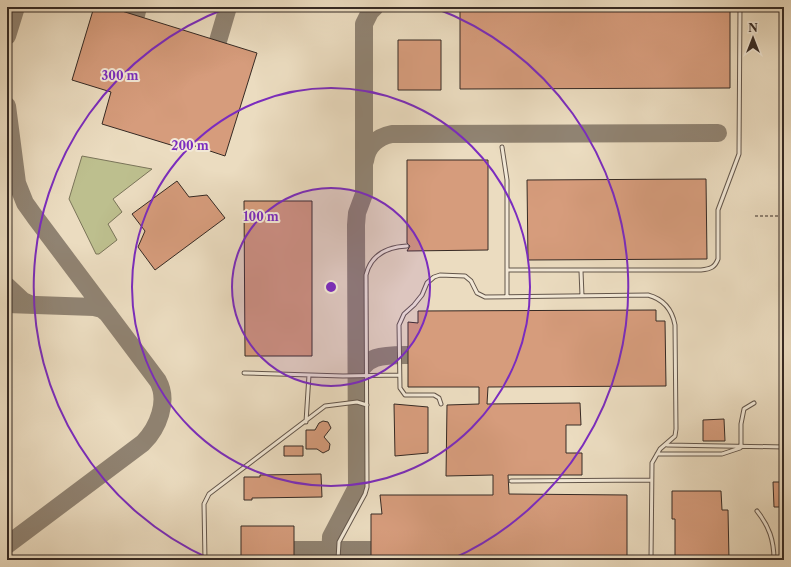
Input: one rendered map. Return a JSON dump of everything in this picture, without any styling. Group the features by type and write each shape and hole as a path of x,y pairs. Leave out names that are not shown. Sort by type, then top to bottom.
{"lane":[{"path":"508,270 702,270 715,266 718,259 718,210 739,154 740,7"},
{"path":"502,147 507,180 507,297"},
{"path":"338,560 339,542 365,494 367,487 366,283 368,269 380,253 393,248 407,246"},
{"path":"581,271 582,296"},
{"path":"441,404 439,398 434,395 405,395 400,388 399,375 398,336 401,319 422,296 427,283 434,277 440,275 465,276 471,281 477,293 482,296 648,295 661,301 671,311 675,324 676,429 675,436 656,454 652,463 652,560"},
{"path":"244,373 399,375"},
{"path":"306,422 309,375"},
{"path":"205,560 204,504 210,494 325,406 357,402 367,405"},
{"path":"741,447 744,409 754,403"},
{"path":"665,445 722,444 741,447 784,447"},
{"path":"656,454 722,454 741,447"},
{"path":"511,481 651,480"},
{"path":"757,511 769,530 773,540 774,560"}],"path":[{"path":"755,216 784,216"}],"green space":[{"path":"82,156 152,169 113,199 122,212 108,224 117,240 99,254 96,254 69,199"}],"building":[{"path":"94,7 109,7 257,53 225,156 186,143 184,149 102,124 111,92 72,80"},
{"path":"460,7 730,7 730,88 460,89"},
{"path":"398,40 441,40 441,90 398,90"},
{"path":"407,160 488,160 488,250 407,251 410,246 407,243"},
{"path":"706,179 707,259 528,260 527,180"},
{"path":"177,181 189,197 207,195 225,218 155,270 138,247 145,231 132,214"},
{"path":"244,201 312,201 312,356 245,356"},
{"path":"656,310 656,321 665,321 666,386 488,387 487,404 580,403 581,425 566,425 566,453 582,453 582,475 508,475 509,494 627,495 627,560 371,560 371,514 382,514 380,495 493,495 493,475 446,476 447,405 479,404 479,387 408,387 408,322 418,323 418,311"},
{"path":"394,404 428,407 428,453 395,456"},
{"path":"724,419 725,441 703,441 703,420"},
{"path":"323,421 328,422 331,428 324,437 330,444 329,450 323,453 317,449 306,449 306,430 315,430 319,423"},
{"path":"284,446 303,446 303,456 284,456"},
{"path":"321,474 322,497 252,498 252,500 244,500 244,477 260,477 260,475"},
{"path":"773,482 784,482 784,507 774,507"},
{"path":"672,491 721,491 722,510 728,510 729,560 675,560 675,519 672,519"},
{"path":"241,526 294,526 294,560 241,560"}],"taxiway":[{"path":"7,36 16,7"},
{"path":"136,15 138,7"},
{"path":"218,41 228,7"},
{"path":"330,560 331,537 357,487 356,225 357,213 364,194 364,24 370,12 375,7"},
{"path":"7,106 17,183 25,203 158,381 162,397 162,405 157,422 143,443 7,545"},
{"path":"365,161 370,147 382,137 392,134 718,133"},
{"path":"7,286 23,301 32,305"},
{"path":"7,304 94,307 102,309 108,314"},
{"path":"357,380 364,365 376,358 392,355 408,355"},
{"path":"294,550 371,550"}]}
